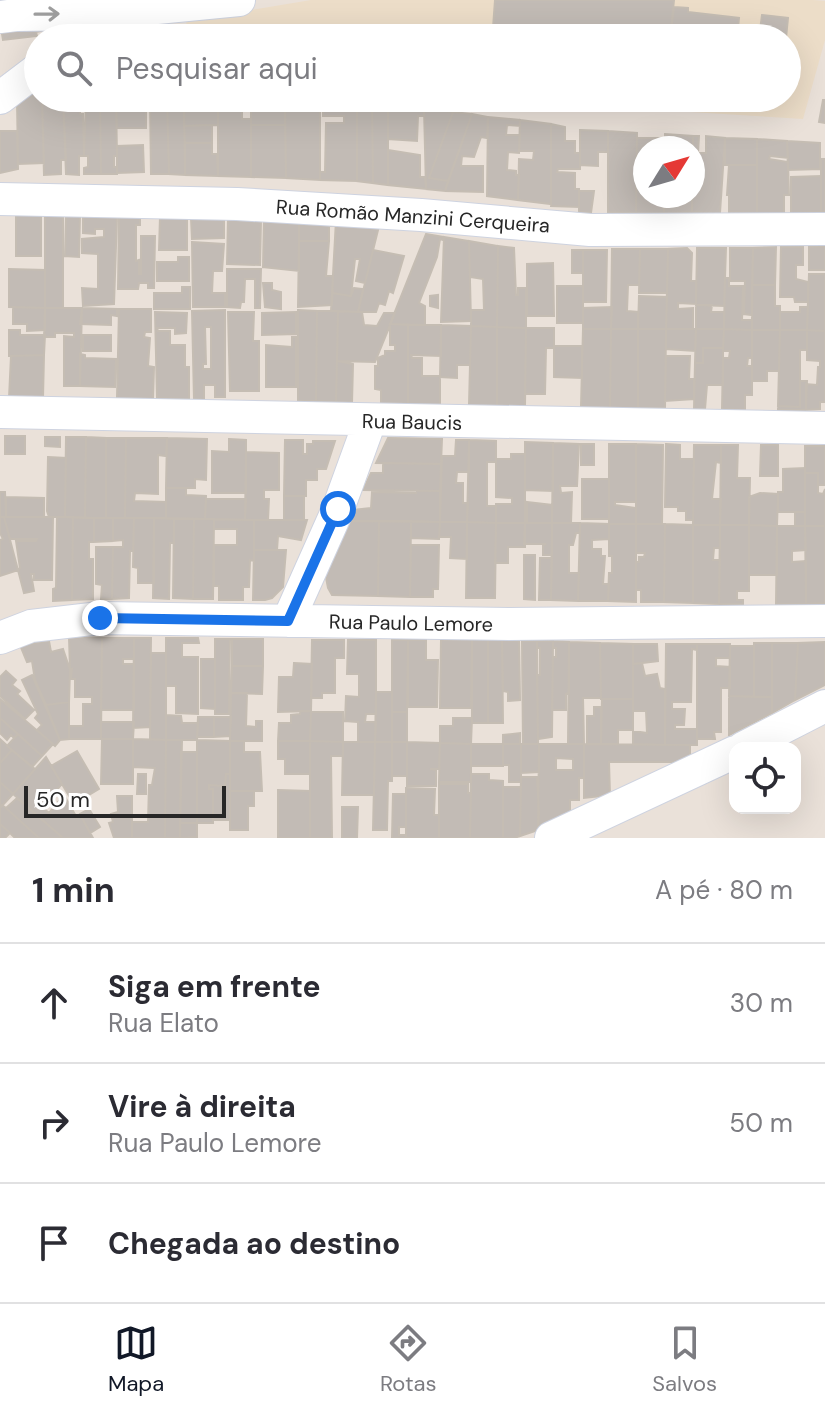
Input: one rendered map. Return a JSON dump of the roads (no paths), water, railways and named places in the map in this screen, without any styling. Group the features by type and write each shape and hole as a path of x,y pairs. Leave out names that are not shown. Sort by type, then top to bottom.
{"street":[{"path":"0,17 95,14 239,0"},
{"path":"85,24 95,14"},
{"path":"0,98 24,80"},
{"name":"Rua Romão Manzini Cerqueira","path":"0,199 237,204 421,215 590,230 825,229"},
{"name":"Rua Baucis","path":"0,412 825,428"},
{"path":"288,621 338,509 370,421"},
{"name":"Rua Paulo Lemore","path":"0,638 31,626 100,618 509,624 825,621"},
{"path":"755,742 825,706"},
{"path":"551,838 729,755"}]}
